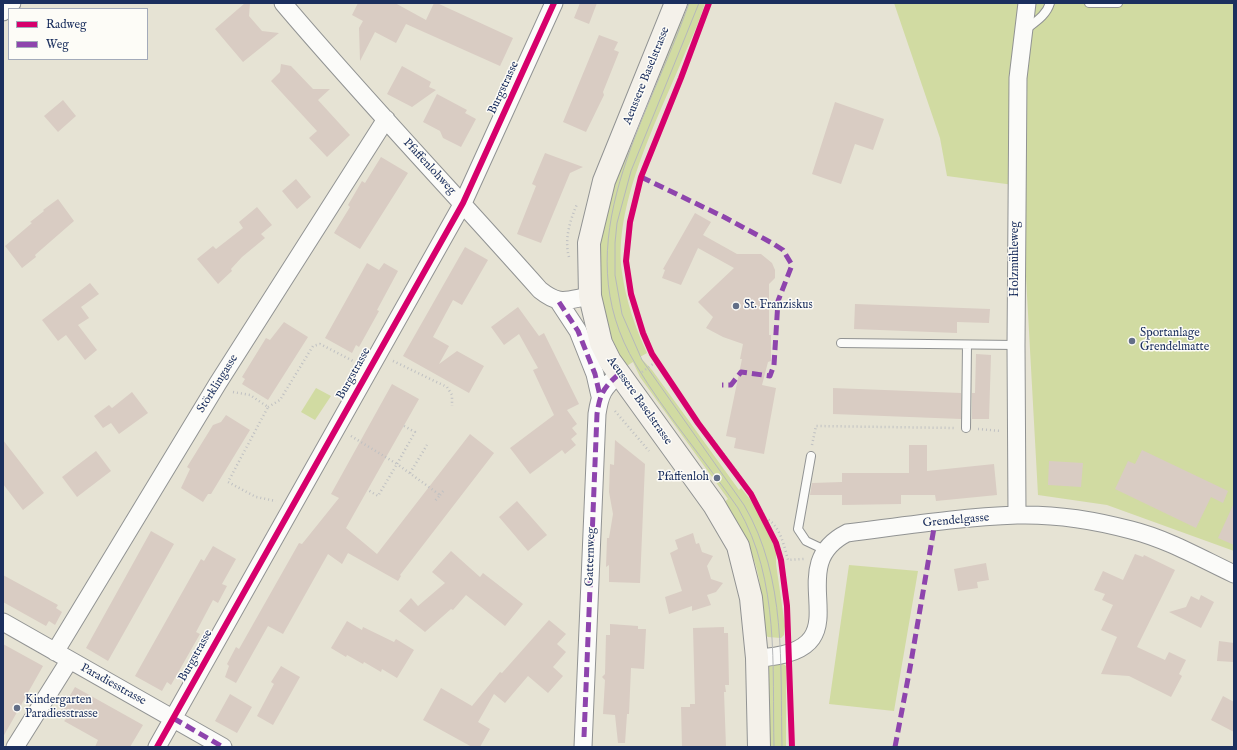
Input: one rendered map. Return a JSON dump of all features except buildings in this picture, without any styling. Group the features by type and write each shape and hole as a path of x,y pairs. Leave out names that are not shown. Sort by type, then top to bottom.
{"main road":[{"name":"Aeussere Baselstrasse","path":"676,3 604,181 589,243 590,296 602,343 618,375 714,505 738,546 751,598 757,658 759,747"}],"street":[{"path":"3,12 12,3"},
{"name":"Pfaffenlohweg","path":"283,3 339,68 463,203 540,290 551,299 559,302"},
{"name":"Burgstrasse","path":"157,747 463,203 554,3"},
{"name":"Holzmühleweg","path":"1017,515 1016,345 1018,78 1028,3"},
{"name":"Störklingasse","path":"15,747 62,656 218,383 386,119"},
{"path":"590,296 559,302 578,331 595,374 600,396"},
{"name":"Gatternweg","path":"583,747 597,414 600,396 606,385 618,375"},
{"name":"Grendelgasse","path":"823,554 836,539 847,533 935,522 1017,515 1080,519 1132,530 1171,544 1234,574"},
{"path":"757,658 788,654 806,645 813,636 817,627 817,583 819,563 823,554"},
{"name":"Paradiesstrasse","path":"3,622 223,747"}],"lane":[{"path":"1024,30 1043,16 1048,10 1050,3"},
{"path":"1090,3 1118,3"},
{"path":"841,344 1016,345"},
{"path":"966,428 967,345"},
{"path":"811,456 798,529 806,541 823,554"}],"path":[{"path":"709,3 681,78 641,177 630,222 626,261 631,294 650,356 751,494 765,518 781,560 787,606 792,747"},
{"path":"280,502 256,497 228,482 268,407 280,400 313,346 320,344 369,369"},
{"path":"378,353 446,387 452,395 452,406"},
{"path":"218,383 236,394 250,395 268,407"},
{"path":"597,414 615,411 650,452"},
{"path":"368,490 378,496 415,432 404,426"},
{"path":"814,437 816,426 966,428 1016,433"},
{"path":"337,428 397,464 440,495"},
{"path":"410,473 427,445"},
{"path":"434,502 444,490"},
{"path":"765,518 770,520 780,534 788,560 823,554"}],"green space":[{"path":"684,3 705,3 697,27 659,113 638,167 624,221 621,247 622,272 632,314 647,353 640,357 652,370 739,490 741,488 765,518 776,543 776,564 785,626 784,635 781,638 768,637 765,635 762,597 757,569 748,545 723,503 728,499 640,377 633,362 625,367 610,334 602,302 599,270 602,238 608,206 628,142"},
{"name":"Sportanlage Grendelmatte","path":"894,3 1029,3 1028,29 1036,3 1234,3 1234,551 1107,505 1038,495 1021,186 947,176 940,138"},
{"path":"316,388 331,396 315,420 301,412"},
{"path":"849,565 918,571 894,711 829,704"},
{"path":"782,663 786,666 786,747 767,747 768,665"}],"tram line":[{"path":"689,3 635,136 620,182 610,227 607,273 615,319 636,365 660,402 738,508 752,536 761,564 771,624 773,655 774,747"},
{"path":"699,3 631,171 617,223 615,243 615,275 622,314 642,360 744,505 758,533 768,562 778,623 782,747"}],"marked path":[{"path":"641,177 724,217 772,243 783,250 792,265 778,301 774,365 770,376 741,372 731,385 722,385"},
{"path":"559,302 578,331 595,374 600,396"},
{"path":"584,737 597,414 599,401 603,392 618,375"},
{"path":"895,747 935,522"},
{"path":"173,718 223,747"}],"cycle path":[{"path":"157,747 463,203 554,3"},
{"path":"709,3 681,78 641,177 630,222 626,261 631,294 643,333 652,354 698,423 751,494 776,543 781,560 787,606 792,747"}],"place":[{"name":"St. Franziskus","path":"736,306"},
{"name":"Sportanlage Grendelmatte","path":"1132,341"},
{"name":"Pfaffenloh","path":"717,478"},
{"name":"Kindergarten Paradiesstrasse","path":"17,708"}]}
